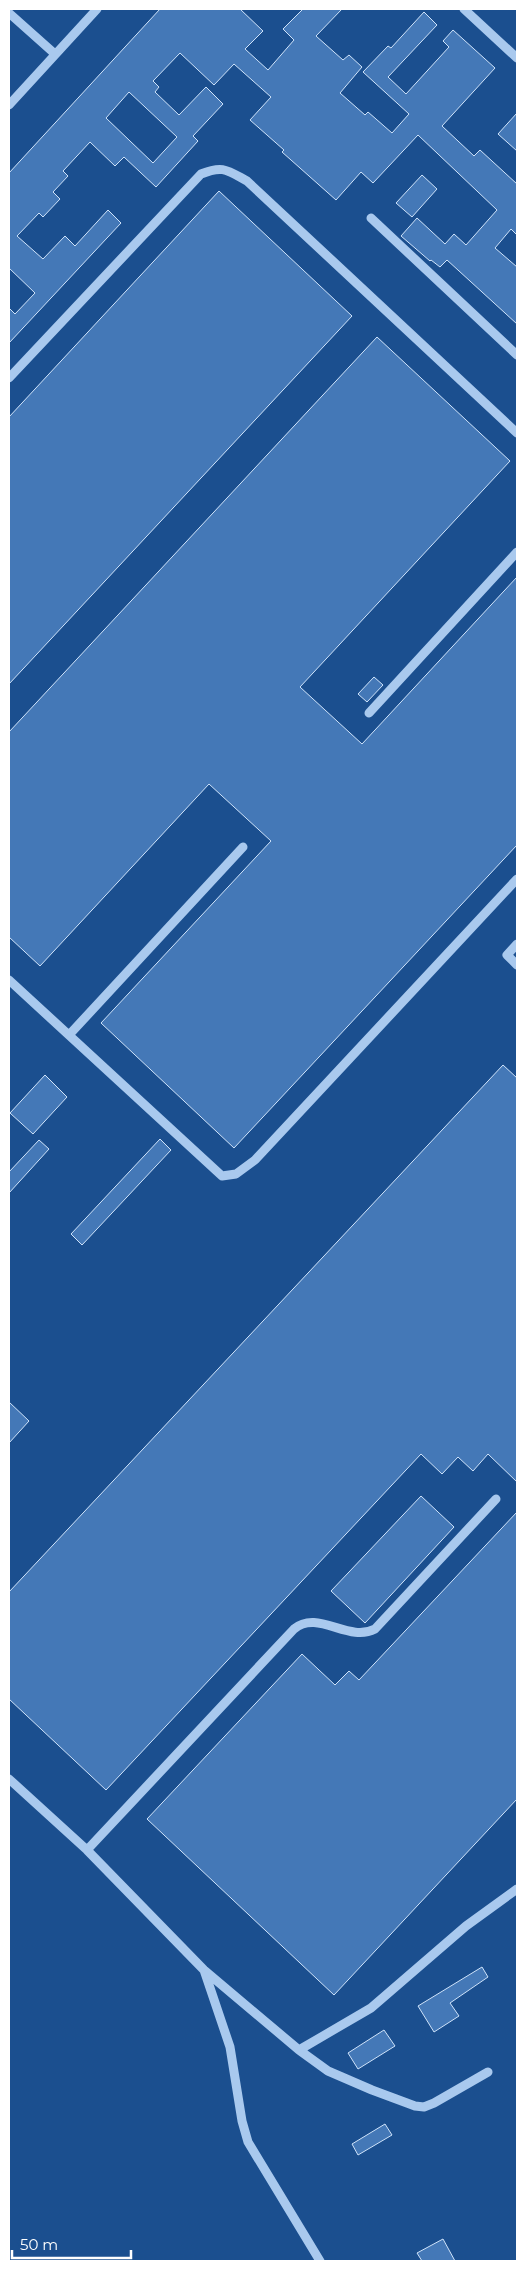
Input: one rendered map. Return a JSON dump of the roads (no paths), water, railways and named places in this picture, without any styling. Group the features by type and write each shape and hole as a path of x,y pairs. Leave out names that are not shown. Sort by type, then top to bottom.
{"street":[{"path":"9,105 97,9"},
{"path":"464,9 517,58"},
{"path":"9,13 55,54"},
{"path":"9,378 201,174 216,168 231,172 247,181 517,433"},
{"path":"370,218 517,355"},
{"path":"369,713 517,552"},
{"path":"69,1035 243,847"},
{"path":"9,980 222,1176 236,1174 254,1160 517,879"},
{"path":"517,944 507,955 517,965"},
{"path":"87,1850 294,1629 300,1624 311,1622 358,1634 367,1633 375,1629 496,1499"},
{"path":"9,1779 87,1850 204,1970 299,2050 328,2070 372,2090 415,2106 424,2107 488,2072"},
{"path":"299,2050 372,2008 466,1926 517,1889"},
{"path":"204,1970 230,2047 242,2121 248,2142 320,2261"}]}
